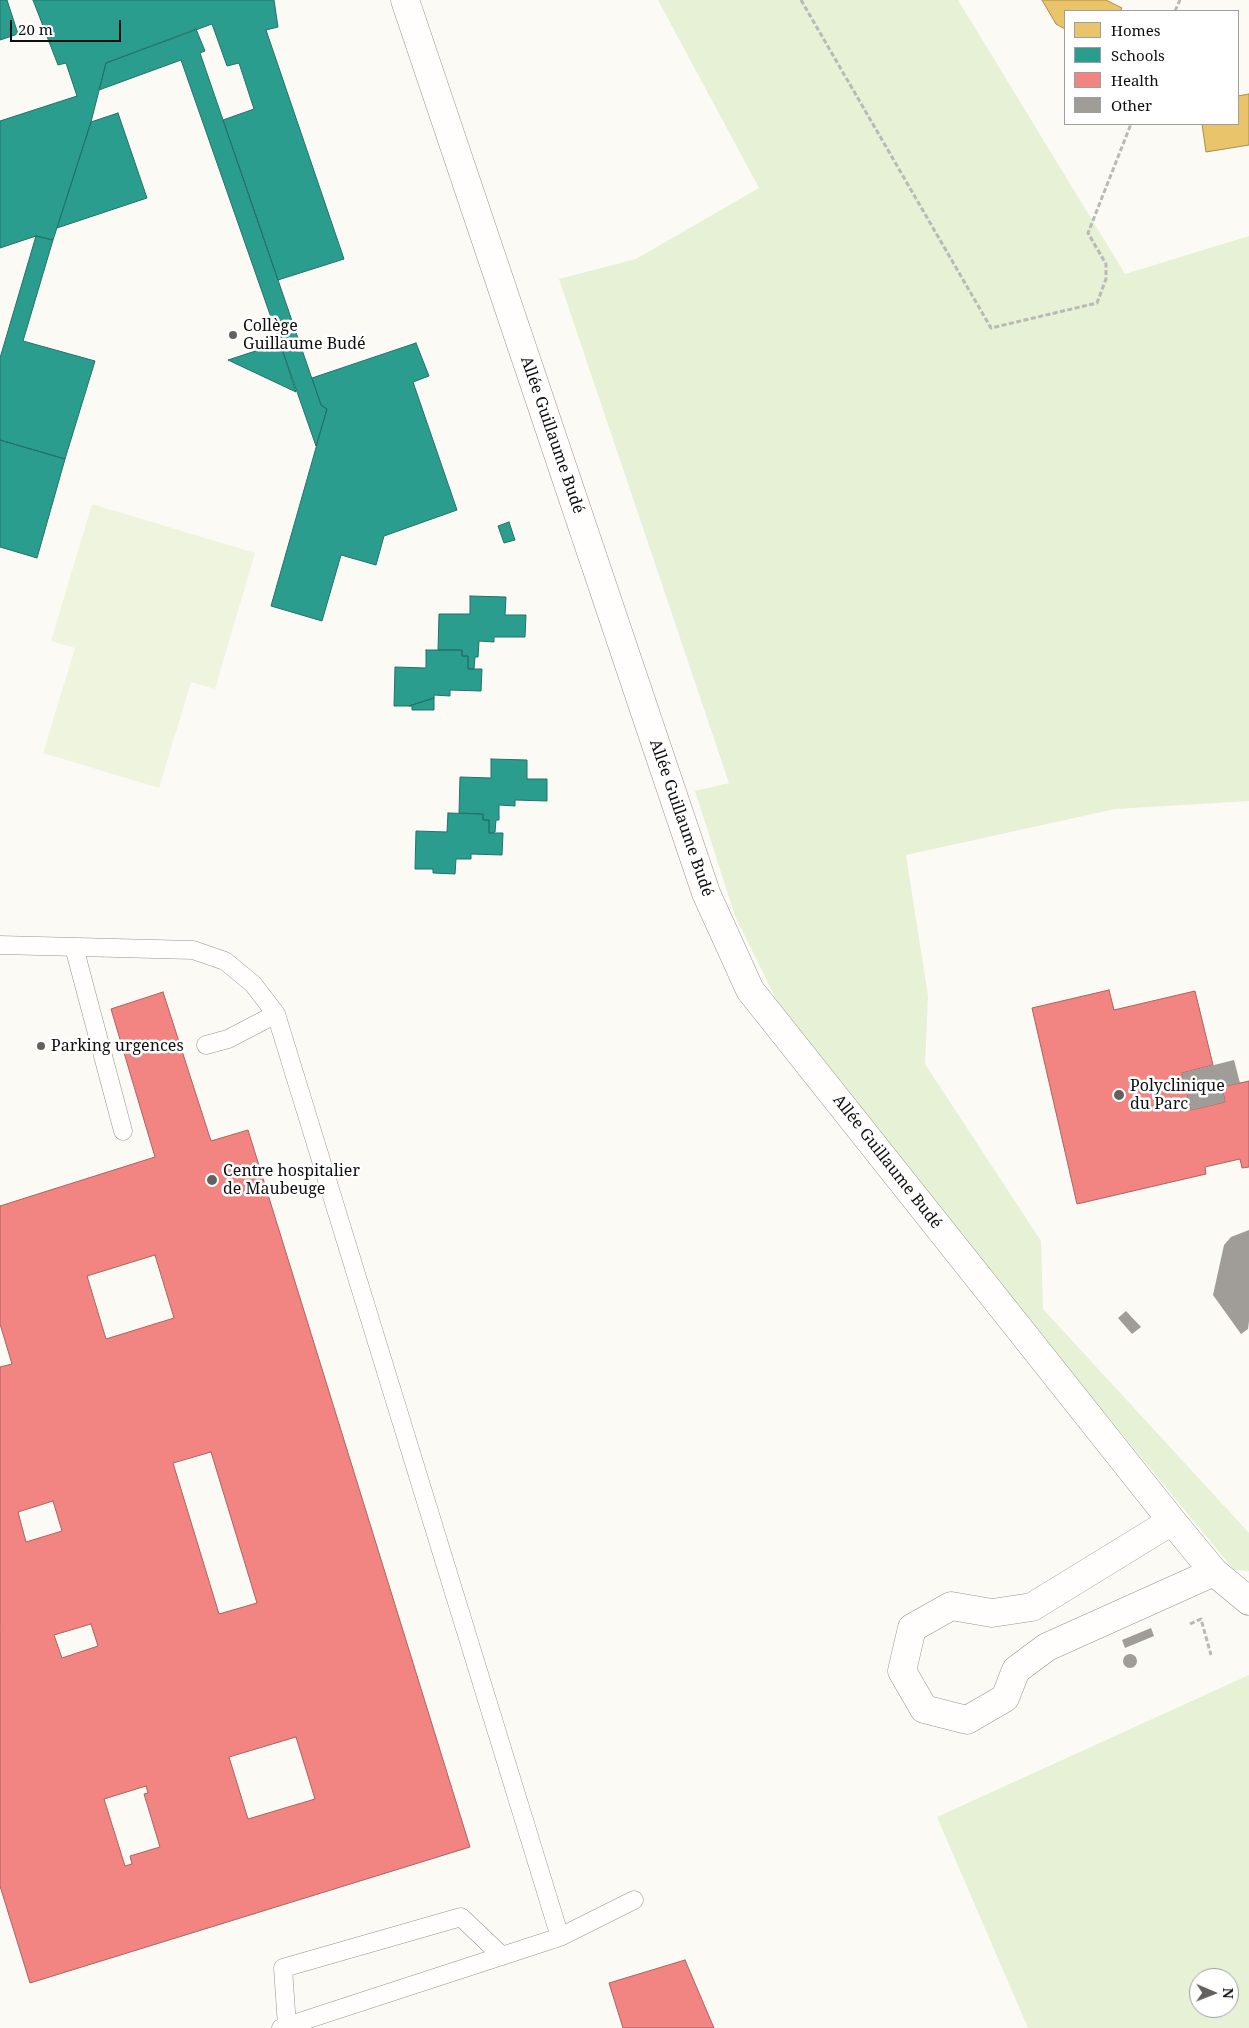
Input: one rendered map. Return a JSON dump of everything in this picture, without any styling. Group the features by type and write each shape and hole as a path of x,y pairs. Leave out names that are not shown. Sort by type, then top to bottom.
{"street":[{"name":"Allée Guillaume Budé","path":"405,0 706,893 750,990 1172,1522 1214,1572 1249,1601"},
{"path":"1172,1522 1032,1607 992,1613 950,1606 912,1628 902,1671 924,1709 966,1720 1005,1698 1016,1670 1047,1647 1214,1572"}],"lane":[{"path":"0,945 193,950 225,961 253,984 276,1014 560,1937"},
{"path":"74,947 123,1131"},
{"path":"206,1045 228,1039 276,1014"},
{"path":"502,1956 461,1917 284,1968 284,2027 502,1956 560,1937 634,1900"}],"path":[{"path":"801,0 992,328 1098,303 1106,279 1106,264 1088,233 1131,125"},
{"path":"1190,1624 1201,1620 1210,1655"}],"green space":[{"path":"658,0 958,0 1125,274 1249,236 1249,801 1115,809 906,855 928,996 925,1064 1041,1241 1043,1309 1249,1533 1249,1571 1234,1570 890,1152 790,1027 735,916 695,791 729,783 559,279 636,259 759,188"},
{"path":"92,504 255,553 215,689 191,682 159,788 43,753 75,648 51,641"},
{"path":"1249,1675 1249,2028 1028,2028 937,1817"}],"building: Homes":[{"path":"1042,0 1106,0 1122,8 1121,10 1064,10 1064,28 1056,24"},
{"path":"1249,94 1249,145 1206,152 1202,125 1239,125 1239,96"}],"building: Schools":[{"path":"0,0 7,0 18,34 0,40"},
{"path":"33,0 274,0 278,27 266,30 344,259 278,280 223,120 254,109 239,63 227,66 212,24 106,63 91,122 53,240 36,236 0,248 0,121 77,96 66,63 58,65"},
{"path":"196,29 205,51 200,53 321,405 327,409 316,446 181,60 99,90 106,63"},
{"path":"118,113 147,198 57,228 91,122"},
{"path":"36,236 53,240 23,341 95,361 65,459 0,440 0,358"},
{"path":"280,343 296,392 228,360"},
{"path":"416,343 429,376 413,382 457,510 384,536 376,565 341,555 322,621 271,606 327,409 321,405 312,378"},
{"path":"0,440 65,459 37,558 0,547"},
{"path":"509,522 515,540 504,543 498,526"},
{"path":"470,596 506,597 505,615 526,615 525,637 494,637 494,642 479,641 478,657 475,657 474,669 468,669 468,656 462,656 462,650 438,650 439,614 470,614"},
{"path":"426,650 462,650 462,656 468,656 468,669 482,669 481,691 450,690 450,696 434,695 434,698 409,706 394,706 395,667 426,668"},
{"path":"434,698 434,710 412,710 412,706 409,706"},
{"path":"491,759 527,760 527,779 547,779 547,801 515,800 515,806 499,805 499,820 496,820 495,832 489,833 489,820 483,820 483,814 459,813 460,777 491,778"},
{"path":"448,813 483,814 483,820 489,820 489,833 503,833 502,855 471,854 471,859 456,859 455,874 433,873 433,869 415,869 416,831 447,832"}],"building: Health":[{"name":"Polyclinique du Parc","path":"1109,990 1114,1010 1195,991 1213,1065 1182,1073 1191,1110 1225,1102 1222,1087 1249,1081 1249,1167 1242,1168 1240,1159 1205,1167 1206,1174 1077,1204 1032,1008"},
{"path":"163,992 211,1141 248,1130 470,1847 30,1983 0,1886 0,1367 12,1364 0,1324 0,1206 155,1157 111,1009","holes":["155,1255 174,1318 106,1339 87,1276","211,1452 257,1603 219,1614 173,1463","53,1501 62,1531 26,1542 18,1512","91,1624 98,1646 62,1658 54,1635","296,1737 315,1799 248,1819 229,1757","146,1786 148,1793 144,1794 160,1847 130,1856 132,1864 125,1866 104,1799"]},
{"path":"685,1960 714,2028 623,2028 609,1983"}],"building: Other":[{"path":"1234,1060 1240,1083 1222,1087 1225,1102 1191,1110 1182,1073"},
{"path":"1249,1230 1249,1321 1248,1329 1241,1334 1213,1295 1224,1245 1231,1237"},
{"path":"1126,1311 1141,1327 1132,1334 1118,1318"},
{"path":"1151,1628 1154,1636 1125,1648 1122,1640"},
{"path":"1130,1654 1135,1656 1137,1661 1135,1666 1130,1668 1125,1666 1123,1661 1125,1656"}],"place":[{"name":"Collège Guillaume Budé","path":"233,335"},
{"name":"Parking urgences","path":"41,1046"},
{"name":"Polyclinique du Parc","path":"1119,1095"},
{"name":"Centre hospitalier de Maubeuge","path":"212,1180"}]}
